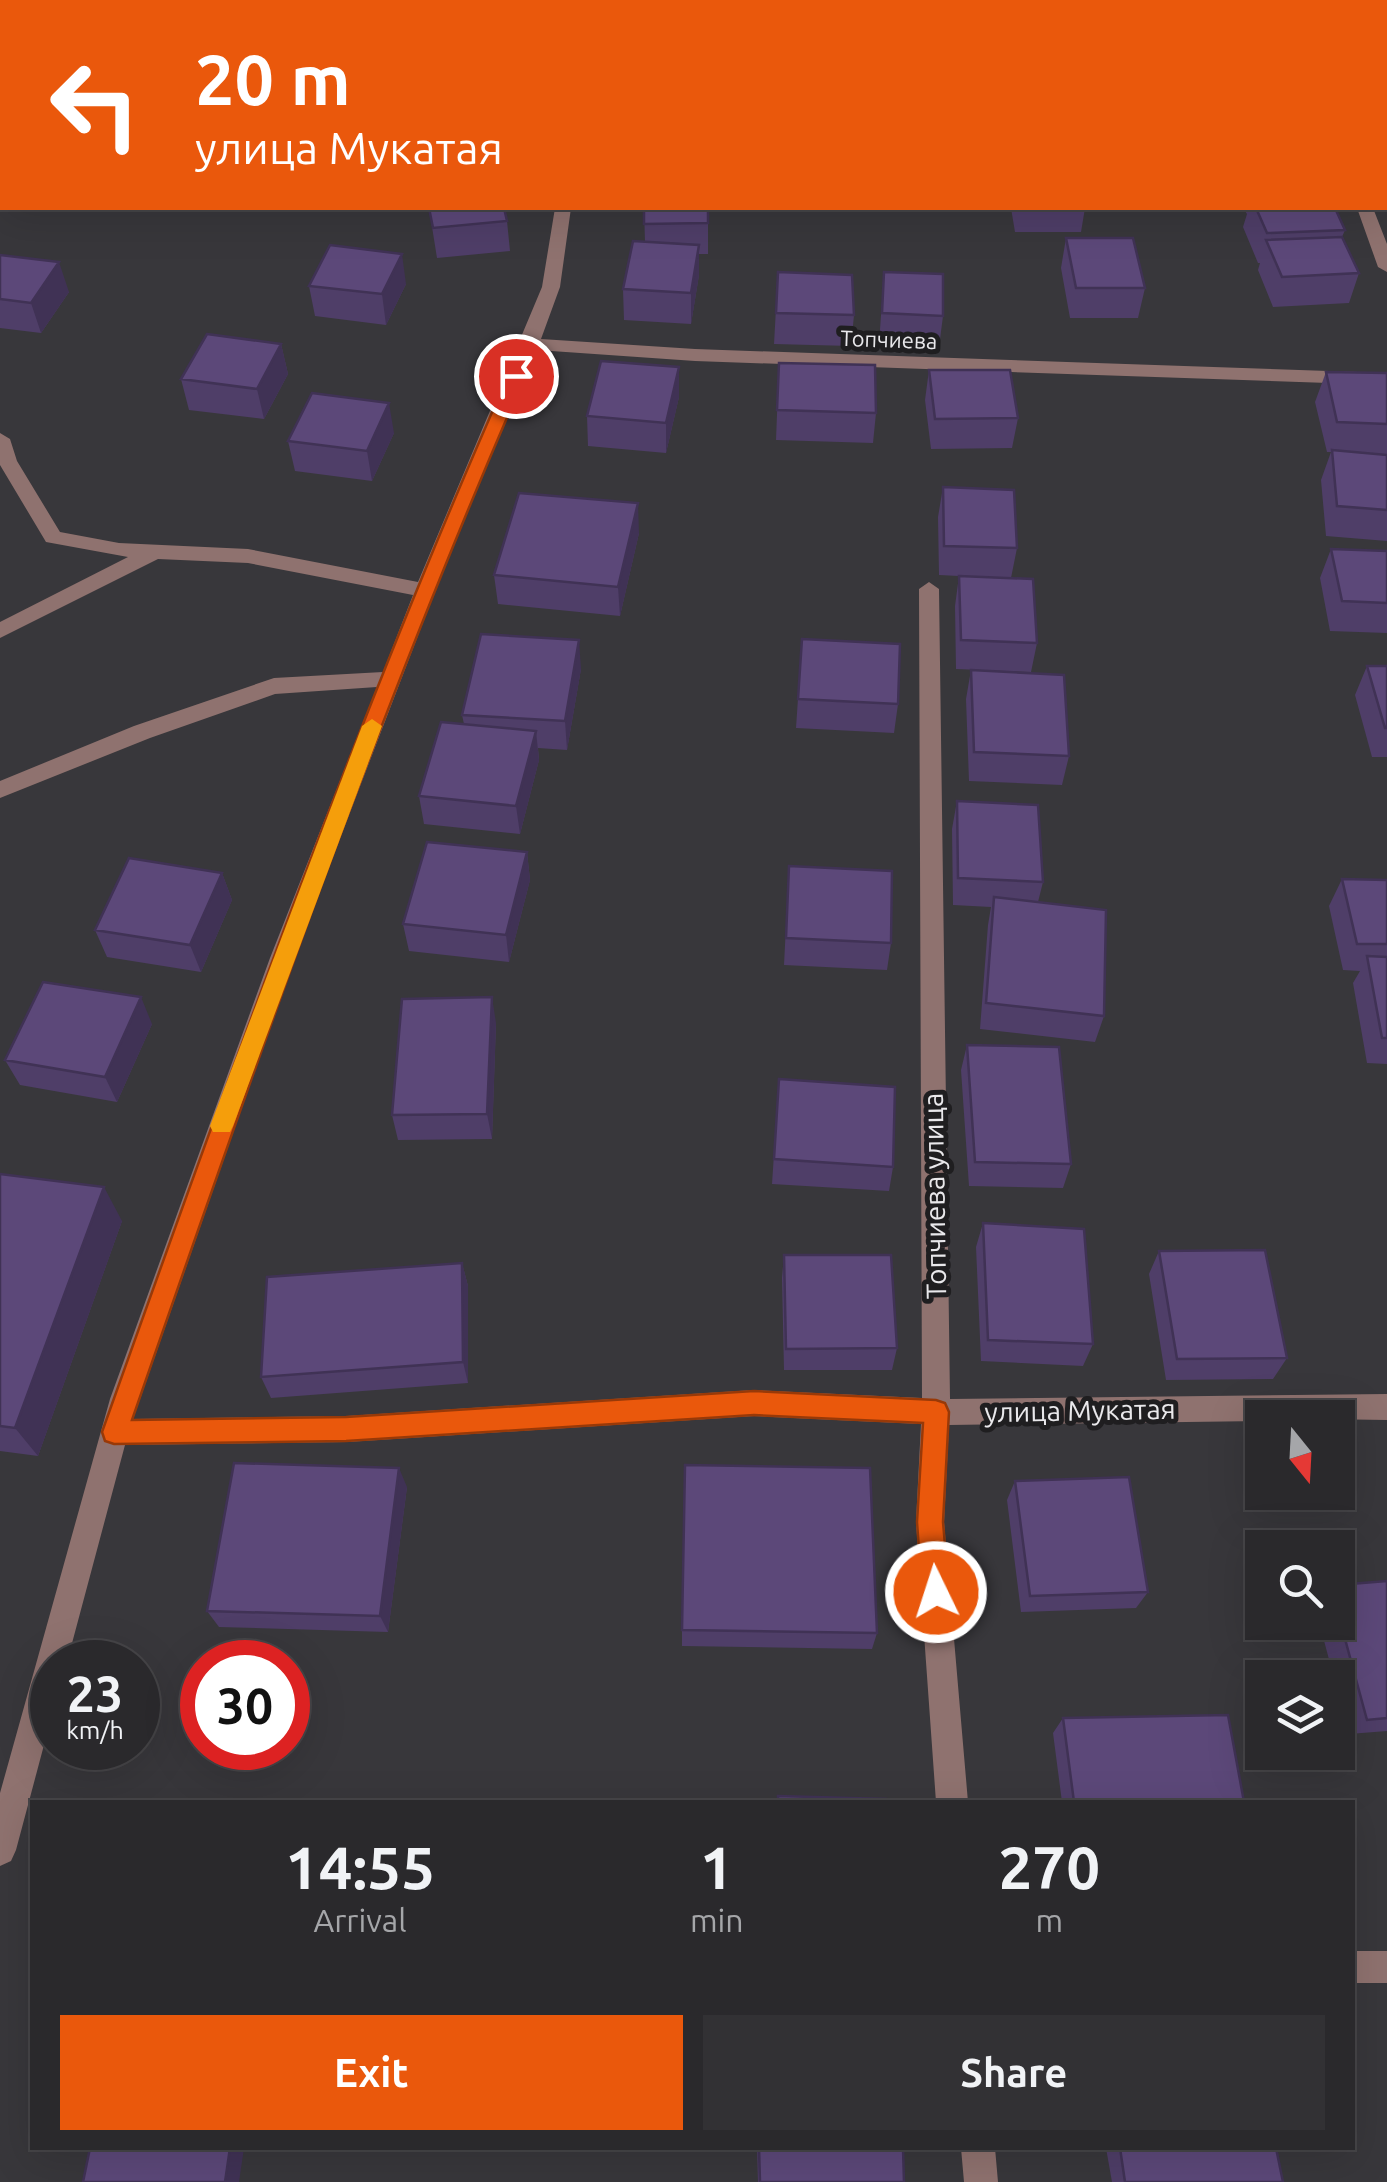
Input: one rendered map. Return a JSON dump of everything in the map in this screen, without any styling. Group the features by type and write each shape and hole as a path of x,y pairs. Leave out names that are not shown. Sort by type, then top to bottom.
{"street":[{"path":"0,1850 114,1432 282,958 424,590 551,287 563,210"},
{"path":"1366,210 1387,267"},
{"name":"Топчиева","path":"530,344 695,355 1387,378"},
{"path":"0,439 7,461 53,537 119,550 248,556 424,590"},
{"path":"0,630 155,552"},
{"name":"Топчиева улица","path":"929,588 936,1412 930,1522 952,1800"},
{"path":"0,790 142,732 274,686 390,679"},
{"name":"улица Мукатая","path":"114,1432 346,1429 754,1403 936,1412 1387,1406"},
{"path":"1355,1967 1387,1967"},
{"path":"978,2150 981,2182"}],"building":[{"path":"429,210 504,210 507,221 433,228"},
{"path":"644,210 708,210 708,223 644,224"},
{"path":"1257,210 1336,210 1345,230 1267,233"},
{"path":"1342,237 1359,273 1282,277 1266,240"},
{"path":"1066,238 1133,238 1145,288 1076,288"},
{"path":"633,241 699,245 691,293 623,289"},
{"path":"330,245 402,254 382,294 309,286"},
{"path":"0,255 59,262 31,303 0,299"},
{"path":"778,272 852,275 854,315 776,313"},
{"path":"884,272 943,274 943,316 882,313"},
{"path":"207,334 281,344 257,389 181,379"},
{"path":"601,361 679,367 666,423 587,416"},
{"path":"779,363 875,365 876,413 777,410"},
{"path":"929,370 1010,370 1018,418 935,419"},
{"path":"1326,372 1387,373 1387,424 1337,422"},
{"path":"312,393 389,403 367,451 288,441"},
{"path":"1332,450 1387,455 1387,510 1337,506"},
{"path":"943,487 1014,490 1017,548 944,546"},
{"path":"519,493 638,503 618,587 494,575"},
{"path":"1331,549 1387,551 1387,603 1342,601"},
{"path":"959,576 1033,579 1037,643 961,640"},
{"path":"481,634 579,640 565,721 462,715"},
{"path":"802,639 900,644 898,704 798,699"},
{"path":"1367,666 1387,666 1387,728 1385,728"},
{"path":"971,670 1064,675 1069,756 974,752"},
{"path":"441,722 536,731 516,806 419,796"},
{"path":"957,801 1038,805 1043,882 958,878"},
{"path":"427,842 527,852 506,935 403,924"},
{"path":"129,858 222,873 190,945 95,930"},
{"path":"789,866 892,871 891,943 786,938"},
{"path":"1342,879 1387,880 1387,944 1357,944"},
{"path":"994,897 1106,910 1104,1016 986,1003"},
{"path":"1367,956 1387,957 1387,1038 1382,1038"},
{"path":"43,982 141,997 105,1077 5,1060"},
{"path":"492,997 487,1114 392,1115 402,999"},
{"path":"967,1045 1059,1047 1071,1164 975,1162"},
{"path":"779,1079 895,1087 893,1167 774,1159"},
{"path":"0,1174 104,1187 15,1428 0,1426"},
{"path":"983,1223 1084,1229 1093,1344 988,1340"},
{"path":"1265,1250 1287,1358 1177,1359 1159,1251"},
{"path":"784,1255 891,1255 897,1348 786,1349"},
{"path":"462,1263 463,1362 261,1377 267,1277"},
{"path":"234,1463 399,1468 380,1616 207,1611"},
{"path":"685,1465 870,1468 877,1633 682,1630"},
{"path":"1129,1477 1148,1592 1030,1596 1015,1481"},
{"path":"1387,1581 1387,1718 1367,1720 1355,1676 1355,1660 1351,1660 1345,1640 1355,1640 1355,1584"},
{"path":"1228,1715 1244,1800 1074,1800 1063,1718"},
{"path":"778,1796 886,1799 886,1800 778,1800"},
{"path":"90,2150 230,2150 225,2182 83,2182"},
{"path":"759,2150 903,2150 904,2182 760,2182"},
{"path":"1120,2150 1276,2150 1283,2182 1125,2182"}],"slow traffic":[{"path":"221,1126 372,726"}],"route":[{"path":"516,376 447,534 282,958 114,1432 346,1429 754,1403 936,1412 930,1522 936,1592"}]}
